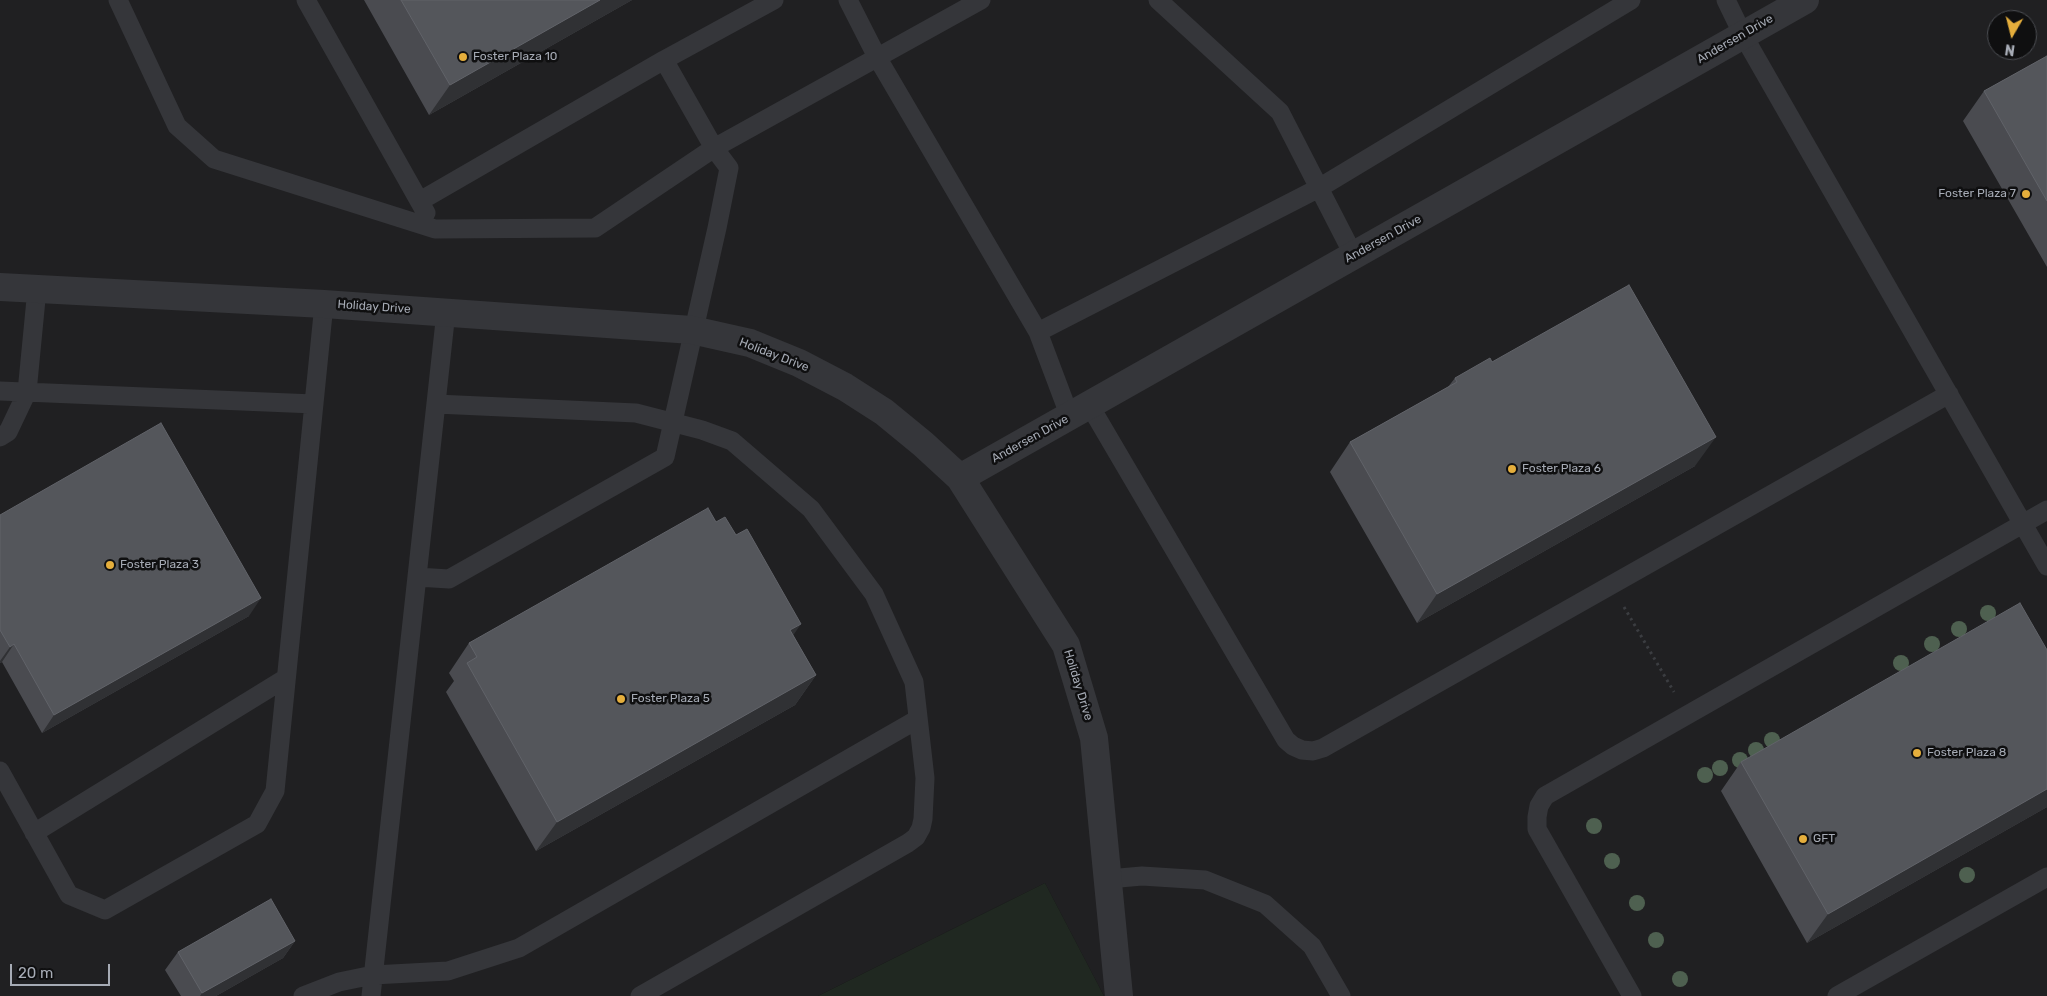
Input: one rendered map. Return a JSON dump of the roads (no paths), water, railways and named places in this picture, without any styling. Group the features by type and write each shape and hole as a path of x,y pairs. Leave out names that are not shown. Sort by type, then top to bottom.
{"street":[{"name":"Andersen Drive","path":"960,478 1805,0"},
{"name":"Holiday Drive","path":"0,287 324,304 692,330 750,343 799,362 845,387 884,412 960,478 1066,644 1094,738 1119,996"}],"lane":[{"path":"118,0 177,126 214,158 435,229 595,228 714,148 981,0"},
{"path":"306,0 435,229"},
{"path":"420,202 664,60 774,0"},
{"path":"848,0 877,58 1038,332 1080,411 1286,740 1302,750 1313,751 1323,748 1948,394"},
{"path":"1158,0 1280,112 1354,256"},
{"path":"1038,332 1319,188 1631,0"},
{"path":"1726,0 1743,35 2047,566"},
{"path":"417,577 449,578 665,458 671,422 717,228 729,168 714,148 664,60"},
{"path":"0,436 8,432 28,392 37,289"},
{"path":"0,771 69,895 105,910 257,824 275,791 324,304"},
{"path":"371,996 446,312"},
{"path":"0,391 314,404"},
{"path":"436,404 636,413 702,430 732,441 811,509 874,594 914,682 925,778 923,819 916,837 640,996"},
{"path":"1632,996 1537,828 1537,817 1545,796 2047,510"},
{"path":"34,833 286,678"},
{"path":"303,996 339,982 373,975 448,971 519,948 918,719"},
{"path":"1108,879 1142,876 1205,880 1264,904 1312,946 1341,996"},
{"path":"1837,996 2047,877"}],"place":[{"name":"Foster Plaza 10","path":"463,57"},
{"name":"Foster Plaza 7","path":"2026,194"},
{"name":"Foster Plaza 6","path":"1512,469"},
{"name":"Foster Plaza 3","path":"110,565"},
{"name":"Foster Plaza 5","path":"621,699"},
{"name":"Foster Plaza 8","path":"1917,753"},
{"name":"GFT","path":"1803,839"}]}
